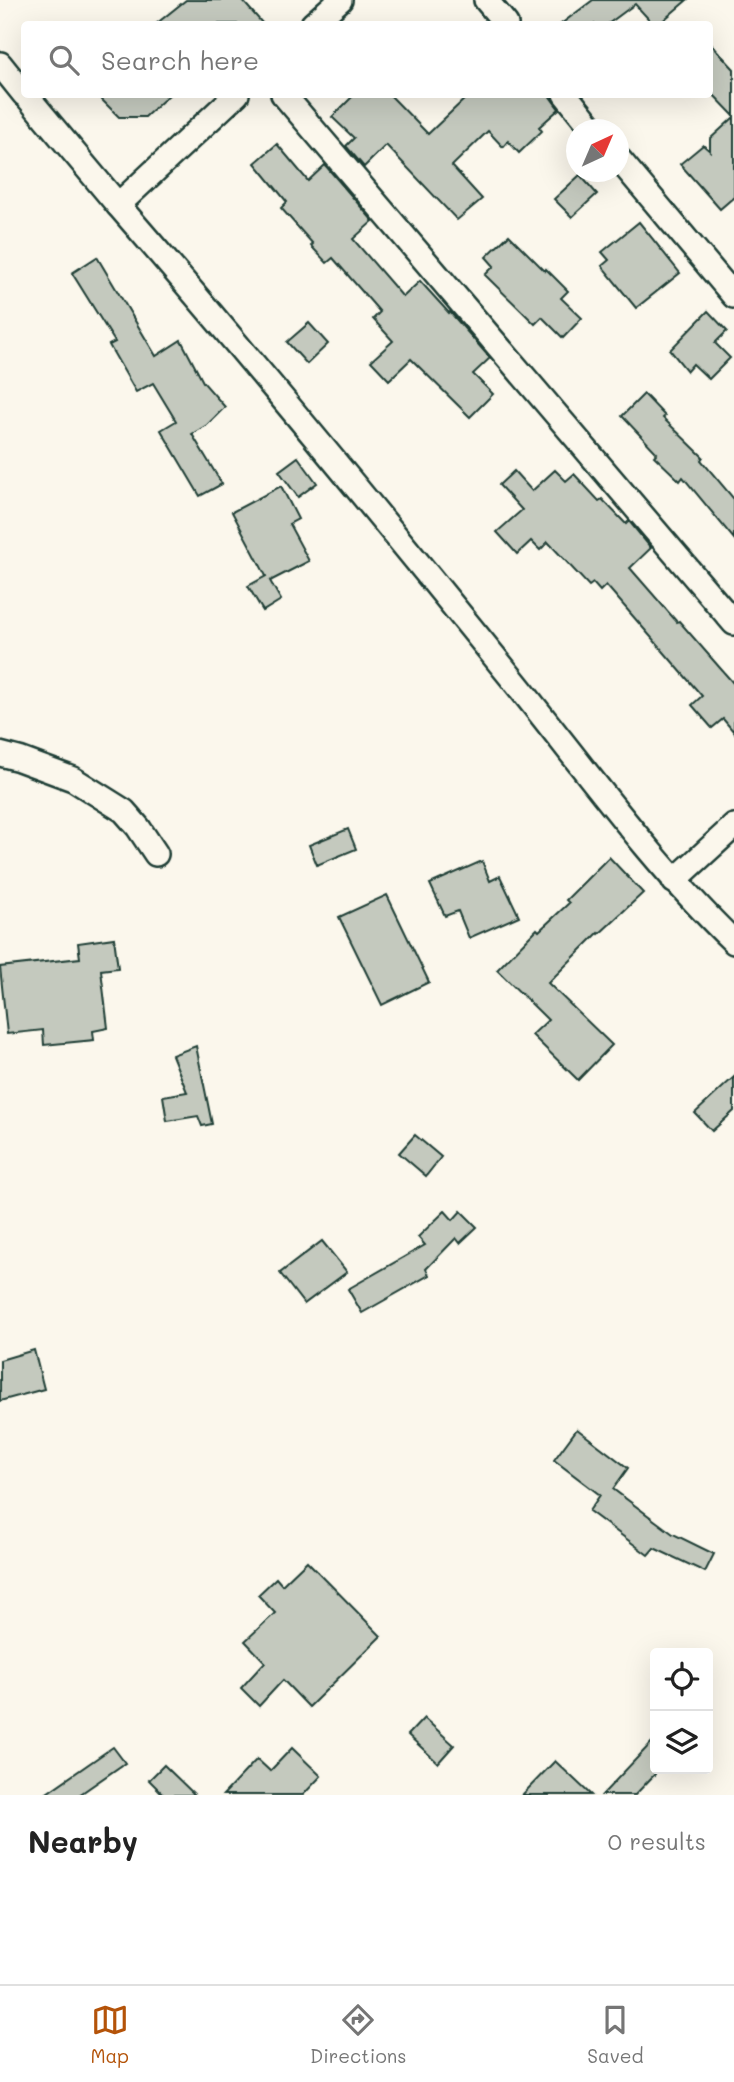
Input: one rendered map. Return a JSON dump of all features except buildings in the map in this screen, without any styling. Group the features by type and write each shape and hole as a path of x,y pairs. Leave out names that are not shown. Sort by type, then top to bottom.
{"street":[{"path":"316,21 340,0"},
{"path":"486,0 504,21"},
{"path":"0,64 21,89"},
{"path":"28,98 284,399 674,881 734,942"},
{"path":"118,205 233,98"},
{"path":"286,98 734,623"},
{"path":"568,98 585,119"},
{"path":"629,171 734,296"},
{"path":"0,754 73,779 124,811 156,854"},
{"path":"674,881 734,826"}]}
